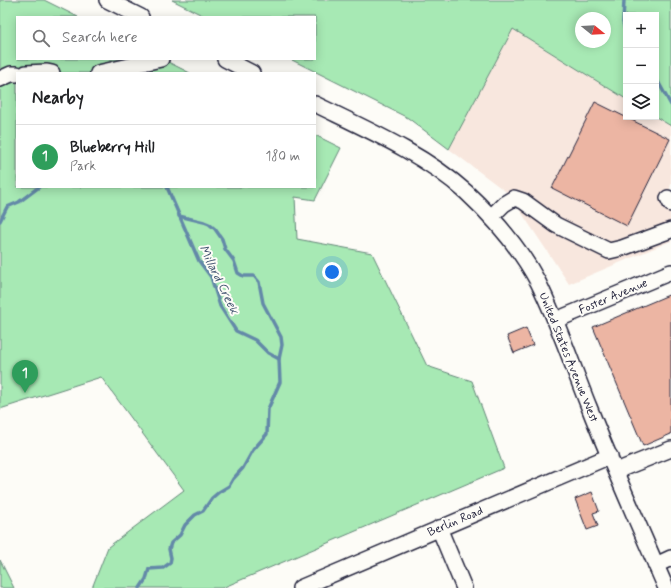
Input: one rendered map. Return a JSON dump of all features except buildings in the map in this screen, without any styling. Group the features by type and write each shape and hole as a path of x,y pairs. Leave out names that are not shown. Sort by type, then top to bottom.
{"street":[{"path":"107,0 139,16"},
{"path":"102,72 156,60"},
{"path":"227,60 250,72"},
{"path":"0,79 11,74 16,74"},
{"name":"United States Avenue West","path":"316,105 386,140 430,165 465,191 510,239 537,281 556,320 589,407 666,588"},
{"path":"491,217 504,204 514,198 523,201 556,226 609,251 622,248 671,230"},
{"name":"Foster Avenue","path":"556,320 671,272"},
{"path":"616,471 671,449"},
{"name":"Berlin Road","path":"300,588 330,582 439,528 610,456"},
{"path":"439,528 464,588"},
{"path":"656,565 671,558"}],"shaded area":[{"path":"513,29 623,97 623,120 659,119 671,126 671,184 667,202 671,211 671,241 569,284 509,194 449,149"}],"green space":[{"path":"0,0 44,0 76,16 16,16 16,60 164,60 188,72 16,72 16,188 316,188 316,136 341,148 315,200 295,197 297,239 372,253 427,366 472,381 504,468 222,588 92,588 108,547 184,490 101,377 0,409"},
{"path":"172,0 671,0 671,126 659,119 659,12 623,12 623,97 513,29 449,149 408,118 292,60 316,60 316,16 204,16"},
{"path":"0,560 14,588 0,588"}],"waterway":[{"path":"623,12 624,0"},
{"path":"659,83 671,105"},
{"path":"0,221 7,207 19,202 38,188"},
{"name":"Millard Creek","path":"167,188 199,261 211,277 220,306 236,331 255,340 268,353 279,359"},
{"name":"Millard Creek","path":"140,588 146,579 149,569 163,568 170,563 171,558 169,549 171,543 180,535 185,525 195,515 203,511 212,498 229,486 243,468 253,450 267,434 268,409 280,382 279,359 282,345 281,337 263,303 259,282 254,276 243,276 238,273 234,261 225,249 222,239 215,229 209,224 179,216"}],"place":[{"name":"Blueberry Hill","path":"25,393"}]}
